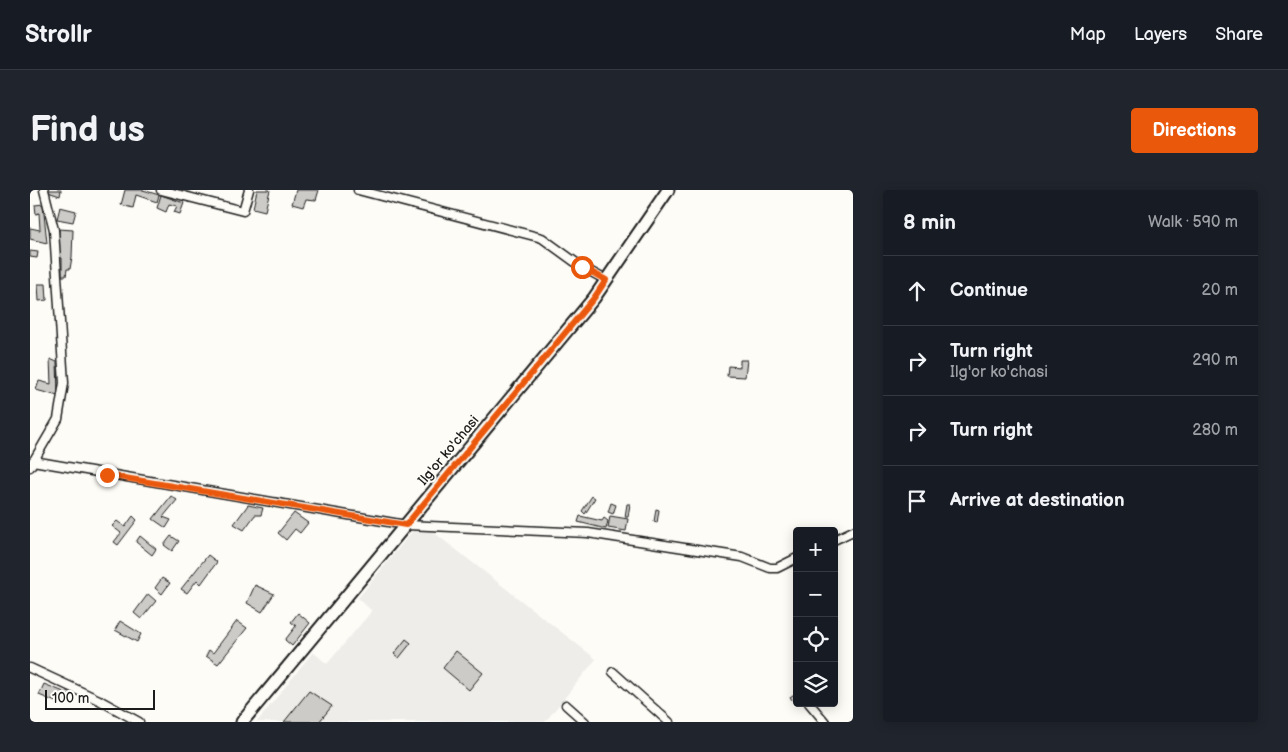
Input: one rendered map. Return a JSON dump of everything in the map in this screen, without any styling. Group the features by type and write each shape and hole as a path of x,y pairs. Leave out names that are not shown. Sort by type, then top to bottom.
{"street":[{"path":"44,190 54,230 64,383 58,419 32,464 406,525 588,533 742,557 770,568 777,568 793,560"},
{"path":"161,190 243,210 250,190"},
{"path":"358,190 542,238 582,267 606,280"},
{"name":"Ilg'or ko'chasi","path":"242,722 594,298 668,190"},
{"path":"838,538 853,531"},
{"path":"30,668 99,700 139,722"},
{"path":"613,672 669,722"},
{"path":"566,705 585,722"},
{"path":"812,707 825,722"}],"shaded area":[{"path":"415,528 432,531 596,659 545,722 257,722 313,652 327,664 372,611 358,598"}],"building":[{"path":"49,190 61,190 60,196 48,192"},
{"path":"125,190 143,190 159,195 157,202 136,195 133,208 121,205"},
{"path":"257,190 270,190 265,211 253,208"},
{"path":"296,190 319,190 316,200 306,199 303,207 292,204"},
{"path":"161,195 184,203 180,214 174,212 177,206 169,204 166,212 157,208"},
{"path":"43,204 47,243 30,239 30,228 40,230 39,213 36,214 35,205"},
{"path":"60,207 76,211 73,222 57,219"},
{"path":"59,229 73,230 72,257 70,269 67,269 66,276 62,276 62,258 59,258"},
{"path":"30,251 38,252 37,258 30,257"},
{"path":"38,284 46,284 47,300 39,301"},
{"path":"50,359 57,362 58,396 36,390 39,381 51,384"},
{"path":"740,360 747,360 745,377 727,376 728,366 740,367"},
{"path":"171,496 177,500 163,517 171,520 166,528 153,519"},
{"path":"592,496 595,498 585,514 582,511"},
{"path":"611,503 616,505 613,514 608,512"},
{"path":"627,504 630,504 628,517 625,517"},
{"path":"248,505 263,508 261,515 255,515 244,530 234,524"},
{"path":"656,509 659,510 657,523 654,522"},
{"path":"294,513 308,523 300,533 295,529 286,540 278,533"},
{"path":"133,516 137,520 118,545 114,542 121,533 112,526 117,521 125,527"},
{"path":"580,516 602,521 604,518 608,521 606,529 578,522"},
{"path":"610,516 628,519 626,531 608,528"},
{"path":"140,536 156,549 152,555 136,542"},
{"path":"171,536 179,541 172,551 164,545"},
{"path":"208,555 217,562 201,584 197,580 187,593 181,589"},
{"path":"162,578 170,583 162,594 155,588"},
{"path":"255,585 274,594 262,612 247,603"},
{"path":"148,594 156,601 141,619 134,613"},
{"path":"298,613 310,623 292,646 285,640 296,626 291,622"},
{"path":"120,621 141,634 137,642 115,630"},
{"path":"237,621 247,628 218,664 206,656 209,650 213,653"},
{"path":"406,639 411,643 399,658 394,654"},
{"path":"456,651 483,673 469,690 443,668"},
{"path":"44,684 69,694 63,705 39,695"},
{"path":"309,691 332,706 319,722 284,722"}],"route":[{"path":"107,475 406,525 594,298 606,280 582,267"}]}
